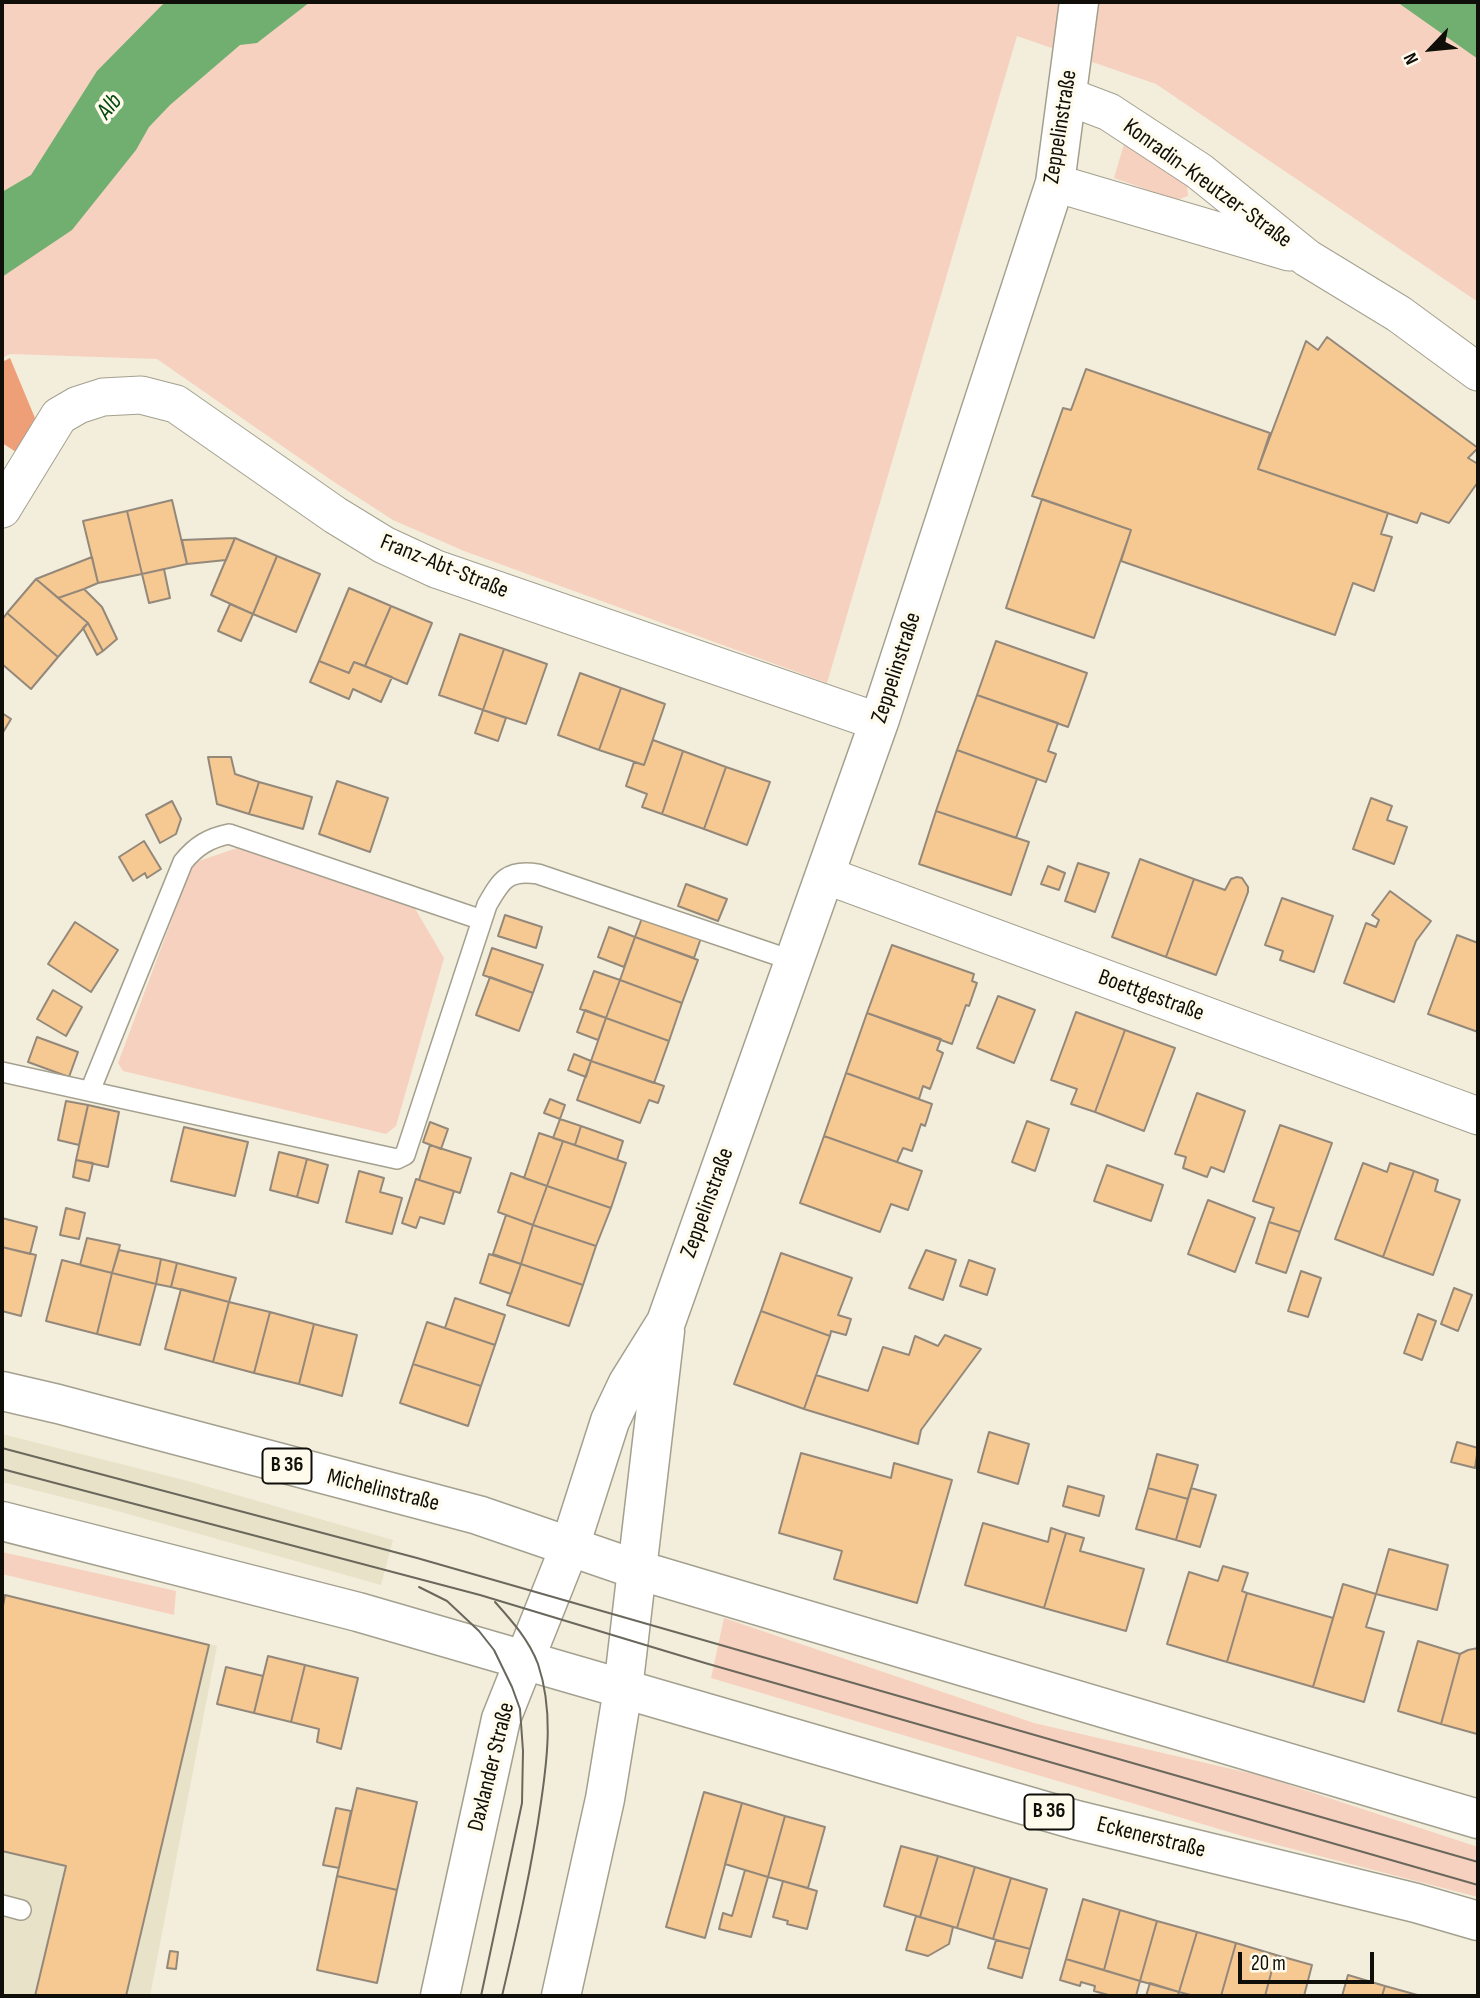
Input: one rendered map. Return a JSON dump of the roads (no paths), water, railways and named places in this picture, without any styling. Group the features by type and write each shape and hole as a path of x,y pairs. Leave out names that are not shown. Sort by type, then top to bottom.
{"main road":[{"name":"Zeppelinstraße","path":"570,1546 610,1421 628,1383 666,1322 879,722 1055,183 1079,2"},
{"name":"Zeppelinstraße","path":"623,1689 666,1322"},
{"name":"Michelinstraße","path":"2,1391 478,1515 638,1570"},
{"name":"B 36","path":"2,1521 358,1612 623,1689"},
{"name":"Daxlander Straße","path":"440,1996 501,1719 570,1546"},
{"name":"B 36","path":"638,1570 1478,1819"},
{"name":"Eckenerstraße","path":"623,1689 1076,1820 1416,1903 1478,1921"},
{"path":"561,1996 605,1799 623,1689"}],"street":[{"name":"Konradin-Kreutzer-Straße","path":"1067,96 1109,112 1199,171 1307,258 1399,314 1478,372"},
{"name":"Konradin-Kreutzer-Straße","path":"1055,183 1307,258"},
{"name":"Franz-Abt-Straße","path":"2,509 58,416 78,405 103,397 141,395 176,404 335,515 384,545 436,569 879,722"},
{"name":"Boettgestraße","path":"825,876 1478,1116"}],"lane":[{"path":"90,1091 183,862 195,848 210,839 229,834 482,919"},
{"path":"2,1072 397,1159 405,1155 482,919 498,886 509,875 522,871 538,874 794,961"}],"water":[{"name":"Alb","path":"165,2 310,2 257,43 240,45 170,105 149,127 136,150 72,230 2,277 2,192 31,175 97,71"},
{"path":"1397,2 1478,2 1478,59"}],"tram line":[{"path":"2,1448 417,1558 1478,1862"},
{"path":"2,1469 480,1595 705,1663 1478,1885"},
{"path":"419,1587 447,1601 479,1631 494,1650 520,1709 523,1751 522,1803 481,1996"},
{"path":"495,1602 525,1639 538,1664 546,1698 548,1732 533,1851 502,1996"}]}
